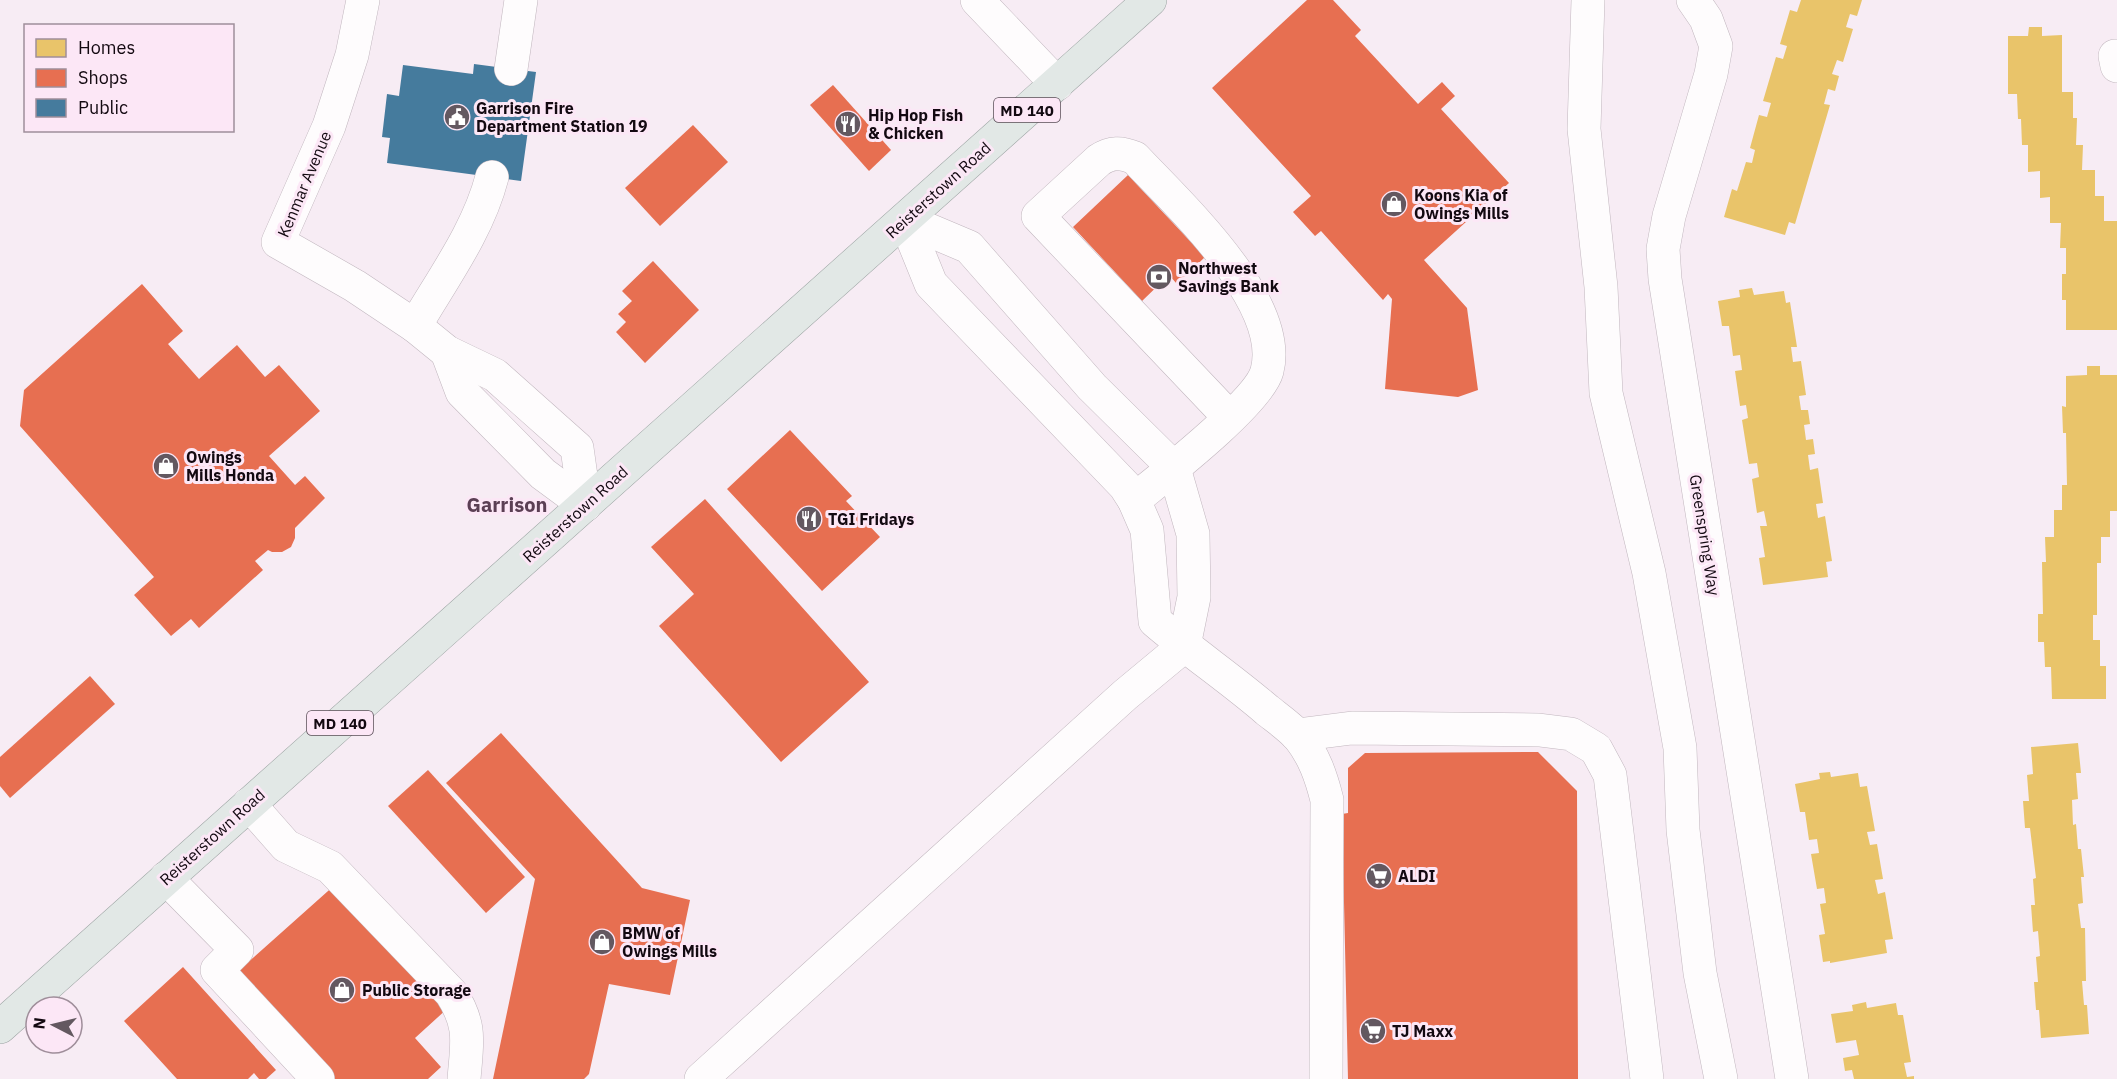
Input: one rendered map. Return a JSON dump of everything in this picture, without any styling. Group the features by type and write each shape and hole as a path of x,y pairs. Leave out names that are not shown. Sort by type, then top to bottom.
{"main road":[{"name":"Reisterstown Road","path":"0,1026 1150,0"}],"street":[{"name":"Kenmar Avenue","path":"363,0 352,55 329,126 278,242 355,286 415,326 447,352 495,375 577,448 585,505"},
{"path":"511,69 521,0"},
{"path":"977,0 1057,84"},
{"path":"1588,0 1584,129 1601,287 1606,393 1649,573 1680,748 1683,830 1700,973 1721,1079"},
{"name":"Greenspring Way","path":"1693,0 1706,19 1716,46 1711,74 1669,216 1664,249 1665,279 1791,1079"},
{"path":"1134,500 1173,468 1230,418 1253,396 1267,372 1269,347 1266,326 1243,282 1224,254 1136,158 1123,153 1108,154 1038,216 1230,418"},
{"path":"415,326 476,222 486,200 492,177"},
{"path":"701,1079 1125,695 1184,646 1194,597 1193,534 1173,468 1092,387 969,247 905,220"},
{"path":"905,220 931,284 1125,486 1134,500 1148,530 1155,621 1297,735 1313,758 1327,800 1326,1079"},
{"path":"1297,735 1353,728 1539,730 1572,734 1596,749 1610,775 1647,1079"},
{"path":"249,804 286,846 330,867 451,993 462,1010 467,1030 464,1079"},
{"path":"166,878 237,950 217,969 318,1079"}],"building: Homes":[{"path":"1801,0 1862,0 1857,16 1850,14 1846,27 1853,29 1843,62 1837,60 1832,74 1839,76 1835,91 1828,89 1824,104 1830,105 1795,224 1789,222 1785,235 1724,217 1732,189 1737,191 1746,162 1752,163 1755,150 1750,148 1759,115 1767,117 1771,103 1763,101 1776,57 1783,59 1787,46 1780,44 1790,10 1797,12"},
{"path":"2029,27 2042,27 2042,36 2062,35 2062,92 2073,92 2073,118 2077,118 2076,145 2083,145 2082,170 2095,170 2095,196 2104,196 2104,221 2117,221 2117,330 2066,330 2066,300 2062,300 2062,274 2066,274 2066,248 2060,248 2061,223 2050,223 2050,197 2040,198 2040,171 2028,172 2028,145 2022,145 2017,94 2008,94 2008,36 2028,36"},
{"path":"1752,288 1754,295 1784,291 1786,303 1790,302 1797,347 1791,347 1793,362 1801,361 1806,395 1799,396 1801,410 1808,410 1810,424 1804,425 1806,440 1813,439 1815,454 1808,455 1810,470 1818,468 1823,503 1816,504 1818,518 1825,516 1832,561 1826,562 1828,577 1763,585 1759,558 1765,557 1760,526 1767,526 1764,511 1757,513 1752,479 1759,477 1757,463 1749,464 1742,420 1748,418 1746,405 1740,406 1735,371 1742,370 1740,355 1733,356 1729,326 1722,326 1718,301 1740,297 1739,290"},
{"path":"2087,366 2100,366 2100,375 2117,375 2117,511 2110,511 2110,537 2101,537 2101,563 2097,563 2097,615 2093,615 2093,640 2100,640 2100,666 2106,666 2106,699 2052,699 2051,667 2045,667 2044,642 2038,642 2038,614 2043,614 2042,562 2046,562 2045,537 2054,537 2054,510 2062,510 2062,485 2067,485 2066,433 2063,433 2062,406 2066,407 2066,376 2087,375"},
{"path":"2078,743 2081,773 2076,773 2078,799 2072,800 2073,825 2076,824 2084,877 2081,877 2083,903 2078,904 2081,928 2085,928 2086,981 2082,981 2084,1005 2087,1005 2089,1034 2041,1038 2034,982 2038,982 2036,957 2040,956 2038,931 2033,932 2031,905 2035,905 2033,879 2036,878 2030,828 2025,828 2023,801 2029,801 2027,775 2033,774 2031,747"},
{"path":"1830,772 1831,777 1858,773 1860,787 1867,786 1875,831 1867,832 1870,845 1877,844 1883,879 1875,880 1878,894 1885,892 1893,939 1885,940 1887,953 1830,963 1830,961 1823,962 1819,935 1825,934 1820,904 1826,903 1824,888 1817,889 1811,854 1819,853 1817,839 1809,840 1805,812 1800,812 1795,784 1820,779 1819,773"},
{"path":"1866,1002 1867,1008 1896,1003 1898,1015 1903,1015 1911,1062 1904,1063 1907,1077 1914,1076 1914,1079 1854,1079 1852,1070 1845,1071 1843,1058 1859,1055 1856,1040 1836,1043 1831,1014 1853,1011 1852,1005"}],"building: Shops":[{"name":"Koons Kia of Owings Mills","path":"1307,0 1333,0 1361,30 1355,36 1418,104 1442,82 1455,96 1441,109 1509,183 1424,260 1467,308 1478,390 1458,397 1385,389 1392,299 1388,294 1383,300 1321,231 1315,236 1293,212 1311,196 1212,88"},
{"name":"Hip Hop Fish & Chicken","path":"833,85 891,150 869,171 810,105"},
{"path":"693,125 728,162 660,226 625,188"},
{"path":"1128,175 1205,257 1177,284 1169,275 1142,301 1073,227"},
{"path":"653,261 699,310 645,363 616,332 626,322 618,314 632,301 622,291"},
{"name":"Owings Mills Honda","path":"142,284 183,331 168,344 199,379 237,345 265,377 279,365 320,411 269,456 295,485 305,476 325,498 295,528 295,538 291,547 282,552 268,550 255,561 263,570 199,628 191,619 171,636 134,595 154,577 20,426 24,390"},
{"name":"TGI Fridays","path":"790,430 852,496 846,501 880,537 822,591 727,489"},
{"path":"705,499 869,682 781,762 659,626 694,594 651,547"},
{"path":"90,676 115,704 10,798 0,786 0,757"},
{"name":"BMW of Owings Mills","path":"501,733 642,888 690,900 670,995 609,984 589,1074 584,1079 493,1079 535,879 446,783"},
{"path":"1538,752 1577,791 1578,1079 1348,1079 1342,814 1348,813 1348,768 1365,753"},
{"path":"428,770 525,877 486,913 388,806"},
{"name":"Public Storage","path":"337,883 448,1008 415,1038 441,1067 428,1079 332,1079 236,973"},
{"path":"183,967 276,1070 266,1079 259,1079 254,1073 248,1079 177,1079 124,1021"}],"building: Public":[{"name":"Garrison Fire Department Station 19","path":"474,64 536,72 521,181 387,163 390,138 382,137 387,94 399,96 403,65 473,74"}],"place":[{"name":"Garrison Fire Department Station 19","path":"457,117"},
{"name":"Hip Hop Fish & Chicken","path":"848,124"},
{"name":"Koons Kia of Owings Mills","path":"1394,204"},
{"name":"Northwest Savings Bank","path":"1159,277"},
{"name":"Owings Mills Honda","path":"166,466"},
{"name":"TGI Fridays","path":"809,519"},
{"name":"ALDI","path":"1379,876"},
{"name":"BMW of Owings Mills","path":"602,942"},
{"name":"Public Storage","path":"342,990"},
{"name":"TJ Maxx","path":"1373,1031"}],"district":[{"name":"Garrison","path":"507,504"}]}
